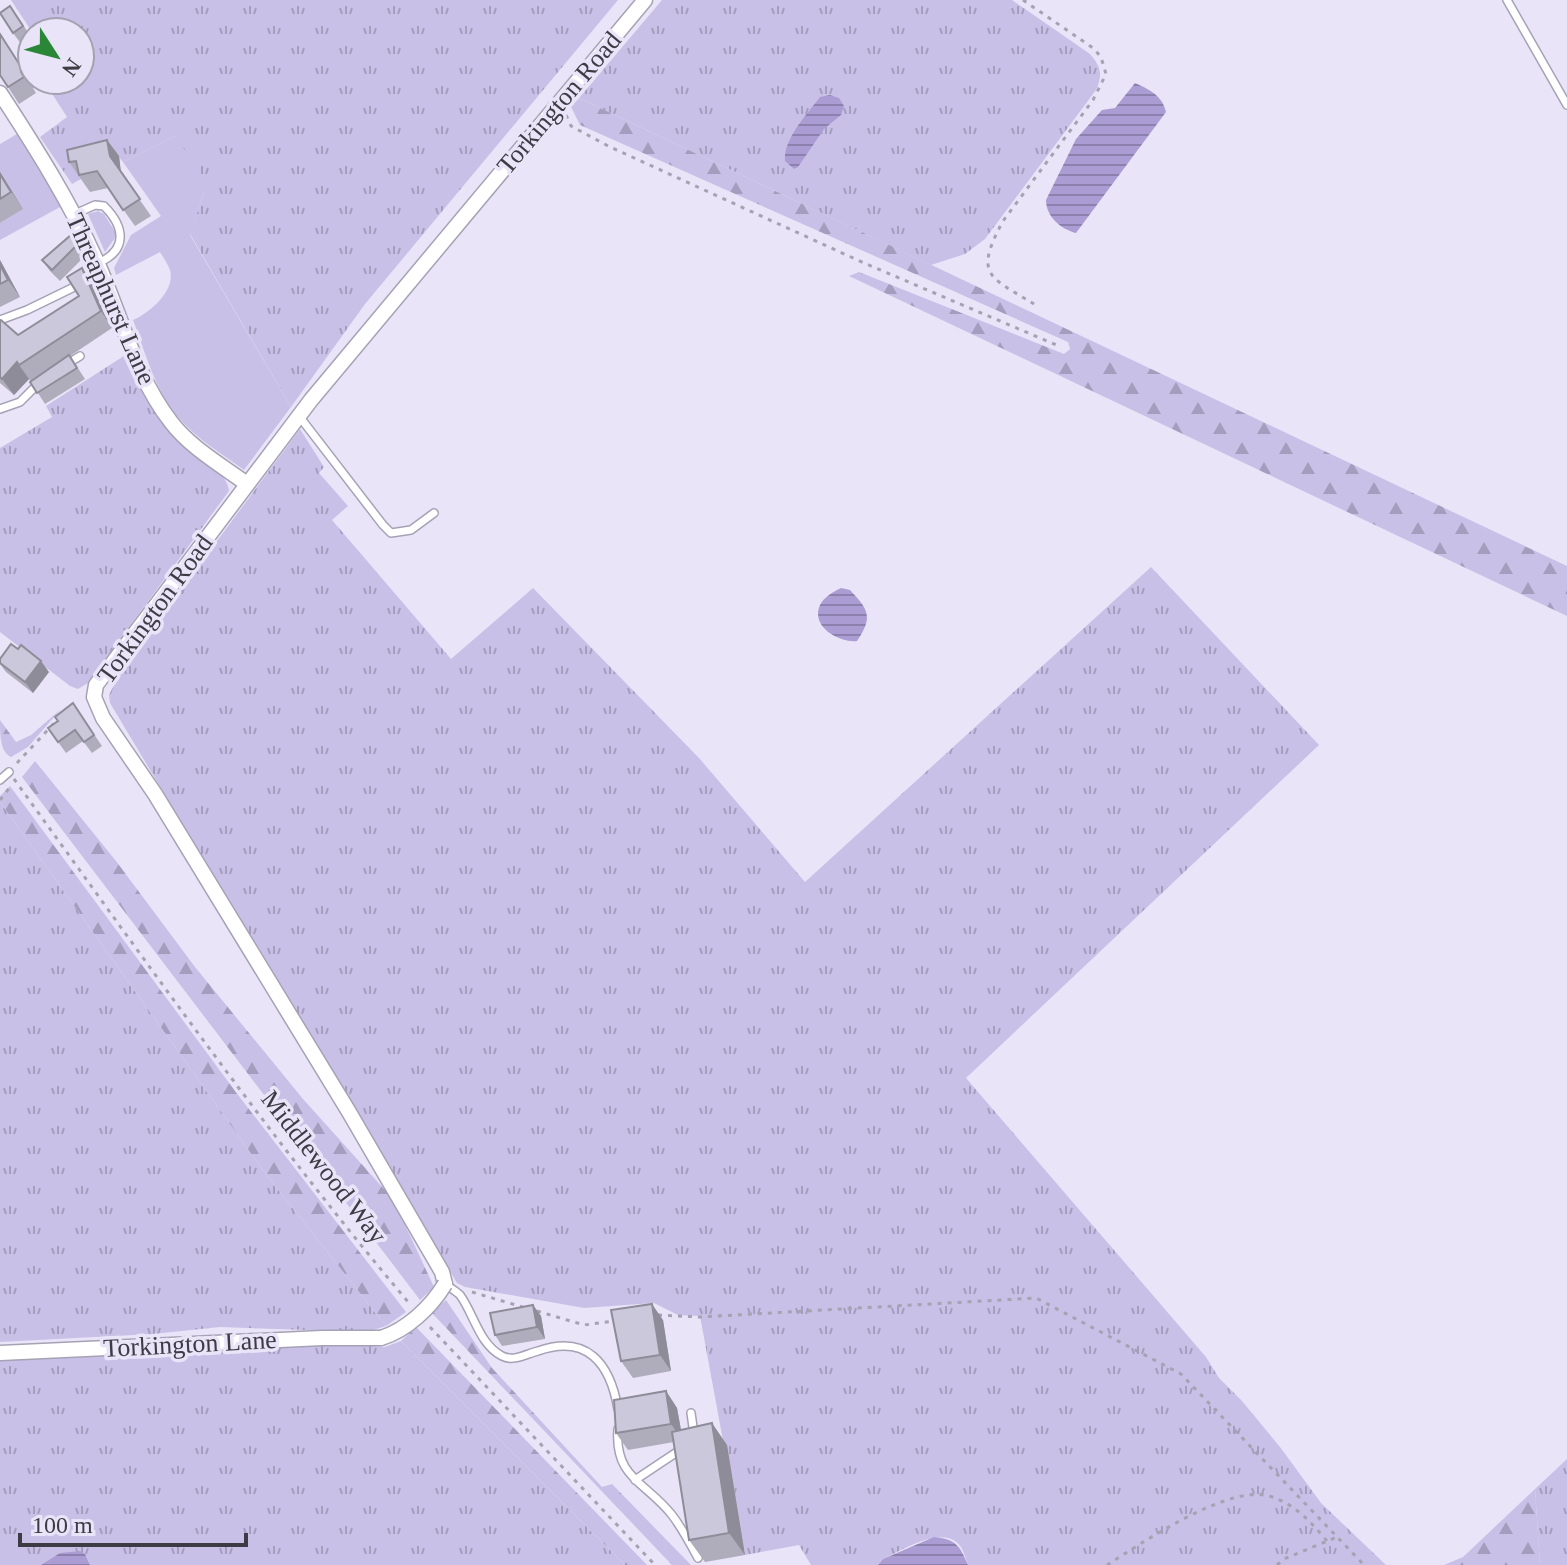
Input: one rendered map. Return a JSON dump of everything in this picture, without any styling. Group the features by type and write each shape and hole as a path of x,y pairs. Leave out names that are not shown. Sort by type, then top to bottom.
{"street":[{"name":"Torkington Road","path":"445,1284 442,1272 349,1112 155,794 103,718 94,697 96,685 299,416 645,0"},
{"name":"Threaphurst Lane","path":"0,93 75,214 159,404 183,433 247,484"},
{"name":"Torkington Lane","path":"0,1353 381,1338 395,1333 435,1302 445,1284"}],"lane":[{"path":"1507,0 1567,105"},
{"path":"0,320 27,310 100,268 107,260 122,236 121,229 104,206 95,205 75,214"},
{"path":"59,370 80,356"},
{"path":"0,409 20,402 49,376"},
{"path":"299,416 391,533 411,530 434,513"},
{"path":"0,780 9,772"},
{"path":"445,1284 460,1295 482,1336 499,1355 516,1359 558,1346 594,1354 605,1370 616,1397 618,1453 623,1466 671,1514 698,1558"},
{"path":"691,1413 695,1441"},
{"path":"635,1480 686,1446"}],"path":[{"path":"1023,0 1093,48 1101,57 1106,74 1093,100 1003,221 992,243 988,272 993,279 1034,304"},
{"path":"559,100 571,126 608,146 864,263 1061,347"},
{"path":"9,772 63,714"},
{"name":"Middlewood Way","path":"9,772 134,948 347,1230 414,1309"},
{"path":"0,800 15,780"},
{"path":"473,1292 584,1325 625,1320"},
{"path":"652,1316 700,1317 1036,1298 1181,1374 1364,1565"},
{"path":"424,1320 473,1376 655,1565"},
{"path":"1107,1565 1172,1524 1214,1505 1248,1496 1267,1495 1287,1504 1307,1518 1327,1541"},
{"path":"1277,1565 1284,1559 1337,1537"}],"green space":[{"path":"11,0 618,0 365,304 291,407 190,234 204,192 175,136 123,162 119,157 79,167 81,179 72,184 40,137 67,117 54,96 96,96 96,16 22,16"},
{"path":"662,0 1012,0 1090,54 1099,67 1100,79 1096,90 985,239 965,254 931,265 579,98"},
{"path":"579,98 1567,566 1567,616 849,276 859,272 1064,354 1070,349 1068,342 580,125 571,107"},
{"path":"17,134 62,206 0,240 0,223 22,209 0,172 0,144"},
{"path":"175,136 202,175 204,192 190,235 291,407 244,470 179,418 164,397 147,358 133,320 153,307 169,286 170,270 160,252 116,275 114,268 131,235 161,216 123,162"},
{"path":"98,211 104,214 117,235 105,252 88,214"},
{"path":"127,354 157,416 175,438 224,478 229,491 88,683 78,689 0,632 0,448 52,417 46,406"},
{"path":"300,429 324,467 319,473 348,506 332,520 451,659 533,588 699,758 805,882 1151,567 1319,745 966,1078 1206,1357 1219,1378 1280,1447 1321,1503 1386,1565 968,1565 961,1547 954,1540 944,1537 912,1545 883,1559 878,1565 811,1565 799,1545 745,1555 727,1446 724,1446 700,1316 678,1315 654,1303 584,1308 457,1283 110,703 109,695 122,669"},
{"path":"61,709 28,747 11,757 7,755 1,742 0,720 16,742 31,735"},
{"path":"35,761 116,861 195,967 303,1099 393,1199 434,1287 420,1300 22,777"},
{"path":"10,786 235,1091 406,1312 386,1326 265,1173 0,802 0,796"},
{"path":"0,802 265,1173 386,1326 367,1332 220,1327 153,1334 0,1342"},
{"path":"446,1300 492,1368 602,1487 612,1484 691,1565 672,1565 431,1312"},
{"path":"416,1327 647,1565 625,1565 401,1341"},
{"path":"401,1341 625,1565 90,1565 85,1554 41,1565 0,1565 0,1361 191,1348 385,1347"},
{"path":"1567,1459 1567,1565 1540,1565 1535,1489"},
{"path":"1535,1489 1540,1565 1444,1565 1463,1557"}],"shaded area":[{"path":"1135,83 1158,97 1166,112 1076,233 1070,231 1051,216 1046,200 1076,139 1102,110 1115,108"},
{"path":"830,95 839,98 844,106 841,115 824,129 794,169 785,161 792,135 820,97"},
{"path":"841,588 850,590 867,614 857,641 835,636 819,620 822,602"},
{"path":"934,1537 956,1545 968,1565 878,1565 883,1559"},
{"path":"80,1551 90,1565 41,1565 60,1553"}],"building":[{"path":"10,6 16,16 16,31 13,33 0,13"},
{"path":"0,34 16,59 16,82 8,87 0,75"},
{"path":"107,140 110,156 140,199 123,210 97,171 79,175 76,161 69,162 67,150"},
{"path":"0,174 11,192 0,199"},
{"path":"71,235 76,246 52,270 42,260"},
{"path":"0,265 8,280 0,284"},
{"path":"82,268 101,311 19,365 17,362 2,379 0,321 18,335 79,296 67,277"},
{"path":"69,355 77,368 37,393 30,382"},
{"path":"11,644 18,649 21,645 41,661 25,682 0,663"},
{"path":"73,703 94,735 84,742 75,730 58,742 48,728 58,721 55,717"},
{"path":"652,1304 660,1355 621,1361 611,1310"},
{"path":"533,1305 537,1327 495,1335 490,1313"},
{"path":"666,1391 671,1424 616,1433 614,1400"},
{"path":"712,1423 729,1533 689,1540 672,1432"}]}
